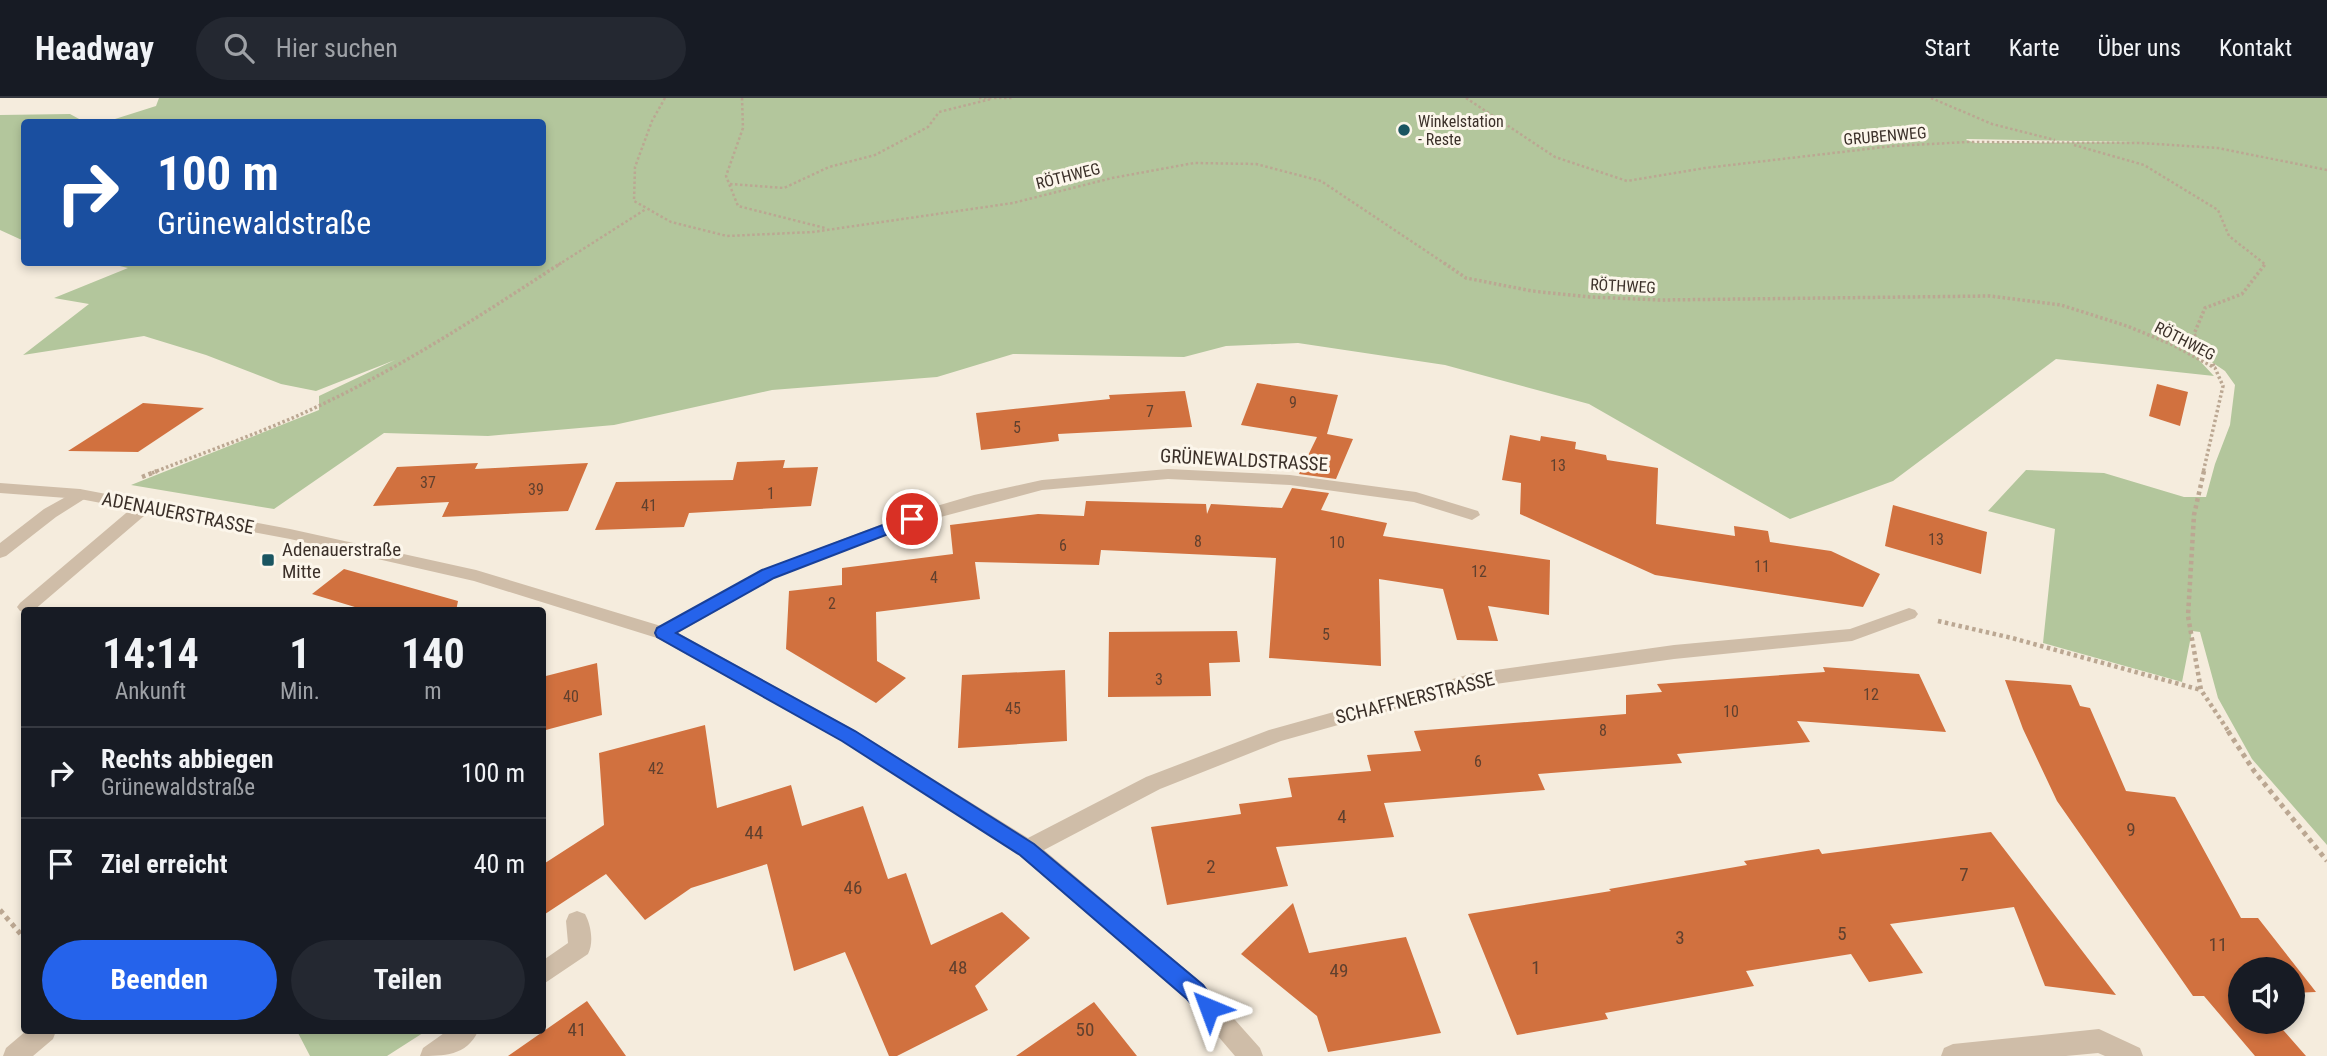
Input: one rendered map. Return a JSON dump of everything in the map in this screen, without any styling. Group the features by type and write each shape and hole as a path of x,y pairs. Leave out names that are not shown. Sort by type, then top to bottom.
{"street":[{"name":"GRÜNEWALDSTRASSE","path":"663,633 768,574 912,519 980,499 1042,485 1168,474 1290,480 1416,496 1472,515"},
{"name":"ADENAUERSTRASSE","path":"0,488 80,494 290,534 476,576 663,633 849,736 1027,849 1195,992 1251,1056"},
{"path":"0,552 50,513 80,494"},
{"path":"26,607 145,506"},
{"name":"SCHAFFNERSTRASSE","path":"1027,849 1153,783 1276,735 1474,680 1674,652 1852,635 1909,614"},
{"path":"546,972 580,947 577,921"},
{"path":"15,1056 41,1034"},
{"path":"432,1056 462,1034"},
{"path":"1953,1056 2099,1041 2131,1056"}],"path":[{"path":"101,498 141,477 221,448 334,399 405,359 646,208 634,201 635,167 652,121 665,98"},
{"path":"742,98 743,128 726,176 738,206 829,230"},
{"path":"979,98 1013,98"},
{"name":"GRUBENWEG","path":"1466,98 1555,157 1627,181 1706,167 1893,146 1968,142 2218,148 2327,170"},
{"path":"1931,98 1968,118 2000,129 2067,143 2144,165 2218,210 2229,236 2267,264 2242,294 2205,308 2194,334 2215,368"},
{"path":"730,184 784,188 829,167 875,155 928,127 939,112 991,99"},
{"name":"RÖTHWEG","path":"646,208 671,222 727,236 829,230 1013,202 1112,178 1194,163 1256,164 1321,181 1466,278 1532,291 1660,300 1990,296 2061,305 2127,326 2173,345 2215,368 2222,386 2194,515 2188,616 2201,690 2254,771 2327,861"},
{"path":"1909,614 2012,638 2201,690"},
{"path":"0,910 21,934"}],"green space":[{"path":"159,98 2327,98 2327,845 2252,759 2218,698 2200,632 2192,631 2182,682 2043,643 2055,529 1988,511 2026,470 2104,473 2184,497 2206,497 2230,425 2235,385 2225,371 2182,342 2214,376 2056,359 1893,481 1790,519 1589,404 1445,365 1298,343 1226,346 1184,357 1013,354 937,377 772,390 614,425 488,436 384,433 274,509 131,485 319,410 319,396 395,360 316,391 281,384 206,355 144,336 23,355 89,304 54,298 128,268 120,266 546,266 546,119 115,119 156,106","holes":["1967,139 2134,142 1976,143 1966,140"]},
{"path":"70,114 79,119 21,119 21,240 0,230 0,115"},
{"path":"299,1034 421,1034 387,1056 310,1056"}],"building":[{"path":"1257,383 1338,395 1327,434 1353,439 1336,479 1299,474 1317,437 1241,425"},
{"path":"2157,384 2188,392 2180,426 2149,416"},
{"path":"1185,391 1192,427 1058,434 1059,441 981,450 976,413 1110,399 1109,395"},
{"path":"143,403 204,408 138,452 68,451"},
{"path":"1510,435 1540,441 1541,436 1576,442 1575,449 1606,455 1607,460 1658,468 1656,524 1735,536 1734,526 1768,531 1770,542 1831,551 1880,574 1863,607 1655,575 1520,514 1521,483 1502,480"},
{"path":"785,460 783,468 818,467 811,506 689,513 684,527 595,530 616,482 733,480 737,462"},
{"path":"478,463 475,469 588,463 568,511 442,517 449,502 373,506 397,467"},
{"path":"1292,488 1329,493 1321,510 1387,523 1383,536 1550,560 1549,615 1488,606 1498,641 1457,640 1443,589 1379,579 1381,666 1269,658 1276,558 1101,550 1099,565 975,562 980,599 876,612 877,661 906,678 876,703 786,649 789,591 842,585 842,568 953,554 950,525 1038,514 1084,516 1086,501 1206,504 1207,514 1211,504 1282,508"},
{"path":"1893,505 1987,532 1981,574 1885,546"},
{"path":"344,569 458,601 457,607 355,607 312,594"},
{"path":"1237,631 1240,662 1209,663 1211,696 1108,697 1109,632"},
{"path":"597,663 602,715 546,730 546,676"},
{"path":"1823,667 1919,674 1946,732 1797,721 1810,742 1677,754 1682,763 1538,774 1545,790 1384,803 1394,837 1276,847 1288,886 1167,905 1151,827 1241,814 1239,804 1292,797 1288,778 1371,771 1367,755 1421,751 1414,731 1626,714 1626,695 1662,692 1657,684 1825,672"},
{"path":"1065,670 1067,741 958,748 962,675"},
{"path":"2005,680 2071,685 2080,706 2090,708 2126,791 2175,797 2241,918 2258,918 2289,957 2228,957 2228,1024 2204,996 2193,996 2057,801 2023,729"},
{"path":"705,725 717,808 791,785 802,826 863,806 888,879 906,873 931,945 1002,912 1030,938 975,986 988,1010 897,1056 889,1056 845,952 794,971 767,864 691,888 645,920 606,874 546,913 546,862 604,825 599,753"},
{"path":"1991,832 2116,995 2045,986 2014,907 1890,924 1923,973 1869,982 1851,954 1746,971 1754,986 1605,1013 1608,1019 1517,1035 1468,914 1611,891 1609,889 1747,865 1744,861 1819,849 1822,854"},
{"path":"1293,903 1309,953 1406,937 1441,1033 1328,1052 1317,1016 1241,954"},
{"path":"2305,978 2316,992 2305,992"},
{"path":"587,1001 626,1056 508,1056 540,1034 546,1034 546,1030"},
{"path":"1094,1002 1137,1056 1016,1056"},
{"path":"2236,1034 2287,1034 2306,1056 2255,1056"}],"place":[{"name":"Winkelstation - Reste","path":"1404,130"},
{"name":"Adenauerstraße Mitte","path":"268,560"}],"route":[{"path":"912,519 768,574 663,633 849,736 1027,849 1195,992 1209,1008"}]}
